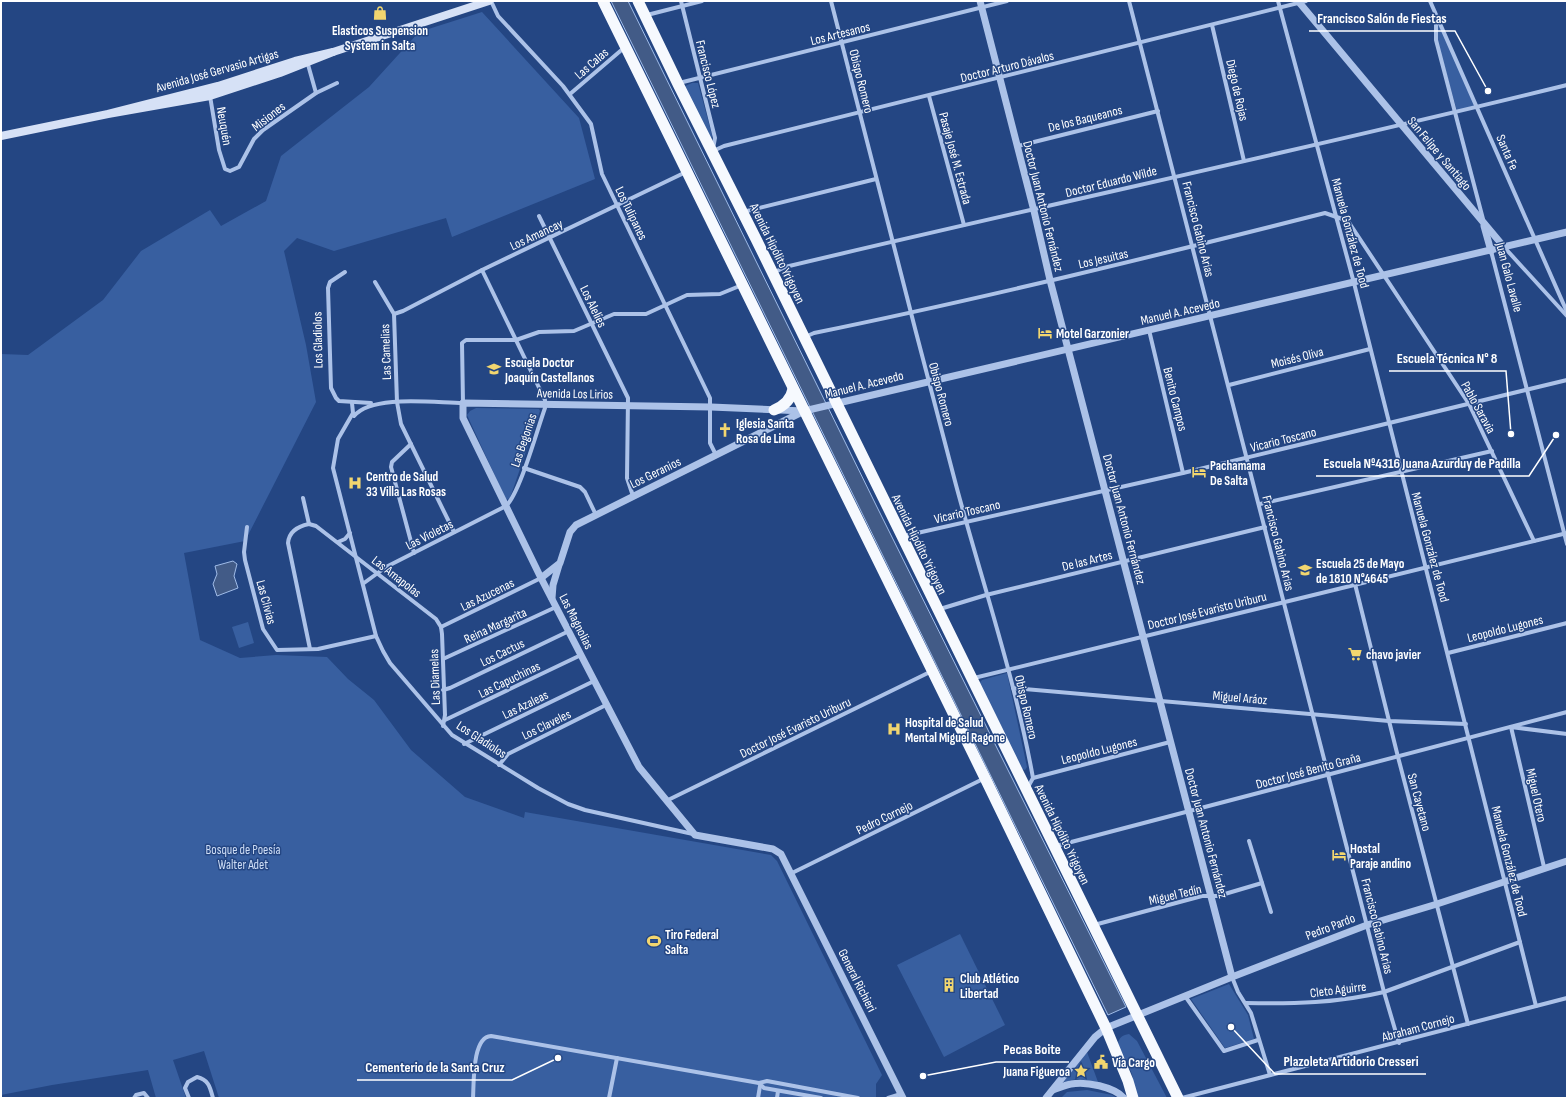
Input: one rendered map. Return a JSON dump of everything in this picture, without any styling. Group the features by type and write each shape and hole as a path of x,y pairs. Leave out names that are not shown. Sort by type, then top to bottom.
{"highway":[{"path":"603,1 985,778 1106,1028 1128,1081 1133,1098"},
{"name":"Avenida Hipólito Yrigoyen","path":"638,1 1178,1098"},
{"path":"774,410 781,407 789,400 793,389"}],"main road":[{"name":"Avenida José Gervasio Artigas","path":"1,136 208,92 240,87 307,60 490,1"}],"street":[{"name":"Los Tulipanes","path":"490,1 498,16 570,94 593,128 602,174 710,398 710,443 716,455"},
{"path":"645,15 682,3 702,1"},
{"name":"Obispo Romero","path":"831,1 876,179 894,241 928,381 986,595 1013,688 1032,778"},
{"name":"Los Artesanos","path":"678,84 699,77 842,42 981,4 1007,1"},
{"name":"Francisco Gabino Arias","path":"1129,1 1260,504 1312,714 1384,992 1399,1043"},
{"name":"Manuela González de Tood","path":"1278,1 1354,283 1388,424 1448,653 1536,1006"},
{"name":"Santa Fe","path":"1430,1 1567,312"},
{"name":"Doctor Arturo Dávalos","path":"712,151 724,146 860,114 1301,2"},
{"name":"San Felipe y Santiago","path":"1301,2 1402,126 1504,247 1567,316"},
{"name":"Francisco López","path":"682,3 715,138 712,151"},
{"name":"Doctor Juan Antonio Fernández","path":"981,4 1018,146 1050,280 1232,977 1238,992 1246,1003 1270,1075"},
{"name":"Juan Galo Lavalle","path":"1436,15 1436,40 1566,533 1567,544"},
{"name":"Diego de Rojas","path":"1212,25 1244,161"},
{"name":"Las Calas","path":"570,94 626,46"},
{"path":"307,60 316,93"},
{"name":"Misiones","path":"224,168 230,171 237,169 258,135 316,93 338,84"},
{"name":"Doctor Eduardo Wilde","path":"772,273 785,267 894,241 1034,211 1175,176 1402,126 1567,85"},
{"name":"Neuquén","path":"208,92 224,168"},
{"name":"Pasaje José M. Estrada","path":"929,96 964,225"},
{"name":"De los Baqueanos","path":"1018,146 1158,111"},
{"name":"Los Amancay","path":"394,314 403,312 482,270 687,171"},
{"path":"743,212 876,179"},
{"name":"Los Jesuitas","path":"803,338 814,333 911,313 1325,213 1336,217"},
{"name":"Los Alelíes","path":"539,216 628,398 626,478 633,496"},
{"name":"Pablo Saravia","path":"1336,217 1348,221 1469,404 1534,541"},
{"name":"Manuel A. Acevedo","path":"804,411 835,402 1354,283 1567,232"},
{"name":"Las Begonias","path":"482,270 544,397 545,405 524,468 512,498 506,506"},
{"name":"Los Gladiolos","path":"344,272 330,282 328,288 330,384 336,398 344,402 377,403"},
{"name":"Las Camelias","path":"375,282 394,314 397,402 401,424 454,532"},
{"path":"464,404 463,341 516,340 539,332 574,331 614,314 646,314 687,295 720,294 743,285"},
{"name":"Benito Campos","path":"1149,330 1183,473"},
{"name":"Moisés Oliva","path":"1229,385 1370,349"},
{"name":"Vicario Toscano","path":"902,537 1248,458 1567,380"},
{"name":"Avenida Los Lirios","path":"352,418 364,407 377,403 397,402 711,407 804,411"},
{"path":"352,403 354,410 352,418"},
{"name":"Las Magnolias","path":"464,404 465,423 541,578 635,761 695,835"},
{"name":"Los Geranios","path":"552,598 553,585 572,528 804,411"},
{"name":"Los Gladiolos","path":"352,418 338,439 333,468 364,582 376,636 390,663 452,736 498,765 568,804 585,810 695,835 777,851 785,859 792,873"},
{"path":"411,444 392,462 391,467 414,553"},
{"path":"1260,504 1492,451"},
{"path":"524,468 584,489 596,515"},
{"path":"303,498 309,524 297,528 289,537 289,552 310,649"},
{"name":"Las Violetas","path":"364,582 414,553 506,506"},
{"name":"Las Amapolas","path":"309,524 357,556 376,574 436,619 441,627"},
{"name":"Las Clivias","path":"247,527 244,552 265,634 275,648 279,651 310,649 376,636"},
{"name":"De las Artes","path":"937,610 986,595 1265,527"},
{"path":"338,542 345,539 351,533"},
{"name":"Doctor José Evaristo Uriburu","path":"972,679 1566,533"},
{"path":"541,578 560,563"},
{"name":"Las Azucenas","path":"441,627 541,578"},
{"name":"San Cayetano","path":"1355,584 1398,757 1468,1024"},
{"name":"Reina Margarita","path":"442,659 556,607"},
{"name":"Leopoldo Lugones","path":"1448,653 1567,623"},
{"name":"Las Diamelas","path":"441,627 445,720 443,726"},
{"name":"Los Cactus","path":"443,690 569,631"},
{"name":"Las Capuchinas","path":"445,720 581,655"},
{"name":"Doctor José Evaristo Uriburu","path":"666,801 932,670"},
{"name":"Las Azaleas","path":"464,744 594,681"},
{"name":"Miguel Aráoz","path":"1013,688 1389,721 1466,724"},
{"name":"Los Claveles","path":"498,765 508,754 606,705"},
{"name":"Doctor José Benito Graña","path":"1054,846 1567,712"},
{"path":"1511,727 1567,734"},
{"name":"Miguel Otero","path":"1511,727 1544,867"},
{"name":"Leopoldo Lugones","path":"1032,778 1170,742"},
{"name":"Pedro Cornejo","path":"792,873 985,778"},
{"path":"1027,791 1032,778"},
{"path":"1249,841 1271,912"},
{"name":"Pedro Pardo","path":"1046,1098 1095,1037 1106,1028 1367,925 1437,904 1544,867 1567,861"},
{"name":"General Richieri","path":"792,873 902,1096"},
{"name":"Miguel Tedín","path":"1093,925 1202,896 1218,896 1262,883"},
{"name":"Cleto Aguirre","path":"1246,1003 1322,1002 1384,992 1520,942"},
{"path":"1185,996 1224,1051 1258,1040"},
{"name":"Abraham Cornejo","path":"1182,1098 1399,1043 1567,998"},
{"path":"473,1098 478,1048 482,1039 487,1036 760,1084 768,1081 858,1098"},
{"path":"609,1098 617,1058"},
{"path":"189,1098 185,1088 188,1082 197,1077 208,1083 213,1098"},
{"path":"1051,1091 1064,1085 1080,1083 1113,1090 1120,1093 1124,1098"},
{"path":"760,1084 764,1088 821,1098"},
{"path":"758,1098 760,1084"},
{"path":"777,1098 778,1091"},
{"path":"134,1098 139,1094 144,1093 148,1098"},
{"path":"888,1098 902,1096"}],"green space":[{"name":"Bosque de Poesía Walter Adet","path":"482,12 579,118 595,179 452,237 446,218 334,251 297,238 284,251 306,345 316,402 245,541 184,553 200,640 240,658 276,655 327,657 348,679 374,700 411,750 465,797 524,818 525,812 771,855 777,861 882,1075 876,1084 876,1098 219,1098 204,1051 173,1060 186,1098 156,1098 148,1070 52,1085 1,1095 1,354 28,355 103,300 141,251 210,210 221,226 266,201 281,156 369,87 419,32"},
{"path":"1436,18 1476,107 1457,111 1437,40"},
{"path":"692,83 698,83 712,135 711,144 683,87"},
{"path":"476,408 539,409 540,411 510,498 506,500 467,415 470,411"},
{"path":"248,622 254,643 239,648 232,627"},
{"path":"1007,673 1027,767 1025,770 1022,769 978,685 982,680"},
{"path":"960,934 1005,1025 944,1057 897,965"},
{"path":"1229,984 1248,1015 1254,1039 1225,1048 1191,999"},
{"path":"1129,1034 1137,1041 1167,1098 1136,1098 1132,1074 1118,1044 1122,1037"},
{"path":"1087,1052 1098,1082 1077,1079 1063,1082"},
{"path":"1087,1090 1112,1095 1117,1098 1061,1098 1067,1092"}],"shaded area":[{"path":"611,1 628,1 877,507 1126,1007 1108,1015"},
{"path":"233,561 237,564 234,576 238,588 217,596 213,584 217,574 215,566"}],"place":[{"name":"Elasticos Suspension System in Salta","path":"380,13"},
{"name":"Francisco Salón de Fiestas","path":"1488,91"},
{"name":"Motel Garzonier","path":"1045,333"},
{"name":"Escuela Doctor Joaquín Castellanos","path":"494,369"},
{"name":"Iglesia Santa Rosa de Lima","path":"725,430"},
{"name":"Escuela Técnica N° 8","path":"1511,434"},
{"name":"Escuela Nº4316 Juana Azurduy de Padilla","path":"1556,435"},
{"name":"Pachamama De Salta","path":"1199,472"},
{"name":"Centro de Salud 33 Villa Las Rosas","path":"355,483"},
{"name":"Escuela 25 de Mayo de 1810 N°4645","path":"1305,570"},
{"name":"chavo javier","path":"1355,654"},
{"name":"Hospital de Salud Mental Miguel Ragone","path":"894,729"},
{"name":"Hostal Paraje andino","path":"1339,855"},
{"name":"Tiro Federal Salta","path":"654,941"},
{"name":"Club Atlético Libertad","path":"949,985"},
{"name":"Plazoleta Artidorio Cresseri","path":"1231,1027"},
{"name":"Cementerio de la Santa Cruz","path":"558,1058"},
{"name":"Vía Cargo","path":"1101,1062"},
{"name":"Juana Figueroa","path":"1081,1071"},
{"name":"Pecas Boite","path":"923,1076"}]}
